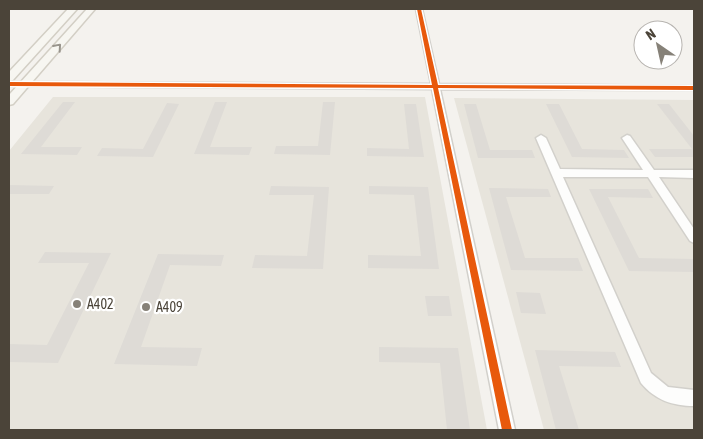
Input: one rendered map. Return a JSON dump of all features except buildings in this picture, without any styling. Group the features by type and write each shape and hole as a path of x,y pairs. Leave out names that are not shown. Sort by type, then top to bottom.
{"street":[{"path":"9,78 73,9"},
{"path":"9,102 18,89 91,9"},
{"path":"419,9 507,430"},
{"path":"9,84 18,89 436,90 694,88"},
{"path":"436,90 694,94"},
{"path":"541,138 646,378 656,390 669,397 694,398"},
{"path":"627,138 694,238"},
{"path":"556,173 694,174"}],"shaded area":[{"path":"53,97 425,97 487,430 9,430 9,151"},
{"path":"454,98 694,100 694,430 544,430"}],"cycle path":[{"path":"419,9 507,430"},
{"path":"9,84 694,88"}],"place":[{"name":"A402","path":"77,304"},
{"name":"A409","path":"146,307"}]}
